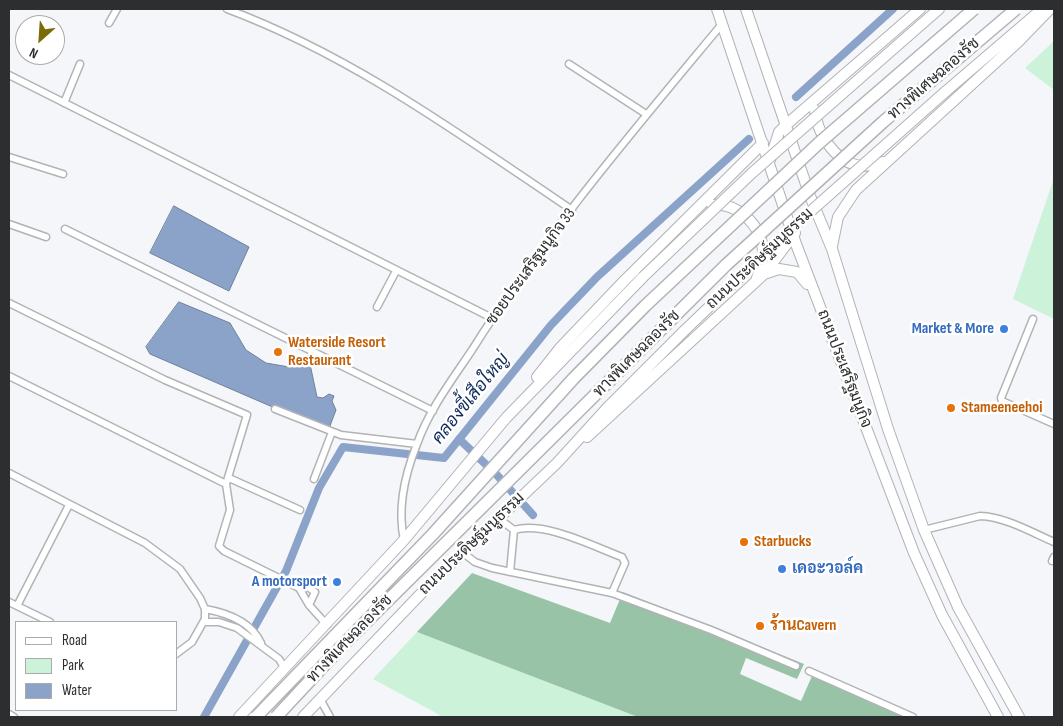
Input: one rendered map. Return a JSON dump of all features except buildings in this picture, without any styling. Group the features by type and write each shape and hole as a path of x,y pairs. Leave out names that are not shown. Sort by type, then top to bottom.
{"highway":[{"name":"ทางพิเศษฉลองรัช","path":"256,717 433,534 573,379 645,306 819,143 974,9"},
{"name":"ทางพิเศษฉลองรัช","path":"276,717 344,644 726,265 890,116 1016,9"}],"main road":[{"name":"ถนนประเสริฐมนูกิจ","path":"717,9 815,295 930,590 998,717"},
{"path":"770,166 774,142 779,132 920,9"},
{"path":"506,418 643,278 752,173 939,9"},
{"name":"ถนนประดิษฐ์มนูธรรม","path":"303,717 462,552 557,463 607,408 684,332 798,223 945,92 1042,9"},
{"path":"832,249 836,222 846,202 885,162 1018,42 1050,9"},
{"name":"ถนนประเสริฐมนูกิจ","path":"747,10 810,196 832,249 888,429 924,530 958,607 1019,717"},
{"path":"821,95 815,109 816,119 830,145 841,157 854,165 862,166 885,162"},
{"path":"239,717 327,625 404,540 506,418 560,348 763,143"},
{"path":"557,463 631,399 764,274 794,236 808,208 810,196"},
{"path":"689,217 714,205 736,208 747,217 762,241 764,252 755,282"},
{"path":"764,274 779,269 797,272 815,295"}],"street":[{"path":"109,23 117,9"},
{"path":"230,9 321,50 378,82 572,210"},
{"name":"ซอยประเสริฐมนูกิจ 33","path":"404,540 401,527 402,497 417,444 433,411 510,290 646,114 722,24"},
{"path":"64,103 80,64"},
{"path":"569,64 646,114"},
{"path":"9,75 492,318"},
{"path":"9,156 64,174"},
{"path":"9,224 46,237"},
{"path":"65,229 433,411"},
{"path":"378,308 396,271"},
{"path":"9,303 164,380 247,415 227,481 230,510 219,546 224,551 299,588 309,605 327,625"},
{"path":"1033,319 1001,398 1002,401 1054,424"},
{"path":"9,376 227,481 300,510"},
{"path":"275,410 332,432 417,444"},
{"path":"314,479 332,432"},
{"path":"9,473 162,554 180,569 194,586 205,609 204,622 192,642 178,652"},
{"path":"17,606 69,505"},
{"path":"924,530 980,516 1001,520 1054,542"},
{"path":"498,518 514,530"},
{"path":"514,530 522,527 553,531 622,557 625,563 612,593"},
{"path":"510,572 514,530"},
{"path":"462,552 482,565 612,593 796,666"},
{"path":"299,588 308,587 315,592 309,605"},
{"path":"9,602 48,621"},
{"path":"205,609 232,617 250,627 256,633 261,643"},
{"path":"204,622 231,625 252,640 261,643 280,659 285,669"},
{"path":"809,671 913,717"},
{"path":"320,699 330,717"},
{"path":"9,714 14,717"}],"green space":[{"path":"1054,41 1054,90 1025,68"},
{"path":"1054,178 1054,319 1013,299"},
{"path":"472,573 610,623 623,592 804,664 797,679 746,658 740,674 801,701 812,676 906,717 638,717 417,632"},
{"path":"417,632 638,717 438,717 440,715 373,679"}],"water":[{"path":"174,206 249,247 229,291 150,253"},
{"path":"179,302 230,323 246,350 266,363 289,367 310,364 317,397 323,398 329,394 334,396 332,401 336,410 328,431 150,354 146,347"}],"waterway":[{"name":"คลองขี้เสือใหญ่","path":"796,97 893,9"},
{"name":"คลองขี้เสือใหญ่","path":"204,717 286,571 319,488 343,447 444,458 551,325 597,277 749,139"},
{"path":"459,439 496,474 533,515"}],"place":[{"name":"Market & More","path":"1004,329"},
{"name":"Waterside Resort Restaurant","path":"278,352"},
{"name":"Stameeneehoi","path":"951,408"},
{"name":"Starbucks","path":"744,542"},
{"name":"เดอะวอล์ค","path":"782,569"},
{"name":"A motorsport","path":"337,582"},
{"name":"ร้านCavern","path":"760,626"}]}
